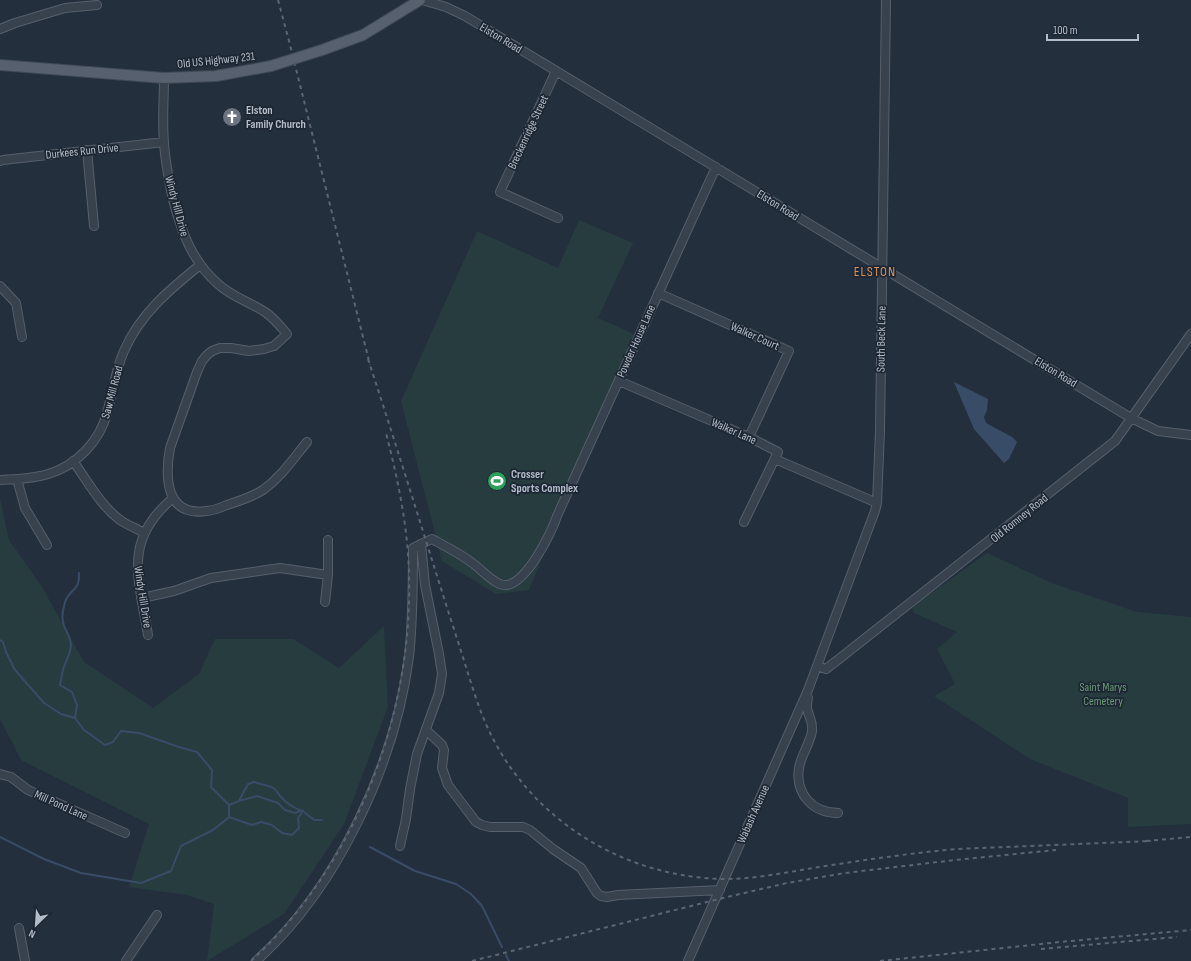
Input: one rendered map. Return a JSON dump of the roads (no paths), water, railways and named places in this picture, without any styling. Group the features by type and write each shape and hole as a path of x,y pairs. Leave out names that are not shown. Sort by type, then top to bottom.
{"main road":[{"name":"Old US Highway 231","path":"0,65 164,78 216,76 271,66 322,50 363,34 421,0"}],"street":[{"name":"Elston Road","path":"421,0 446,7 465,16 1131,418 1158,431 1191,435"},
{"name":"South Beck Lane","path":"817,666 877,504 880,431 886,0"},
{"path":"0,29 65,8 97,5"},
{"name":"Breckenridge Street","path":"556,71 500,192 558,218"},
{"name":"Windy Hill Drive","path":"148,635 139,584 137,558 144,533 152,519 173,498 168,482 170,448 202,361 212,351 220,348 254,350 268,348 274,346 287,334 266,312 222,288 200,265 188,245 180,226 168,177 164,142 164,78"},
{"name":"Durkees Run Drive","path":"0,161 164,142"},
{"path":"87,150 94,226"},
{"name":"Powder House Lane","path":"421,544 432,539 472,562 494,580 506,586 516,581 539,554 554,527 557,516 716,167"},
{"name":"Saw Mill Road","path":"0,480 48,474 59,470 73,461 89,447 102,427 108,411 118,366 124,351 138,326 159,300 200,265"},
{"path":"0,286 16,303 22,337"},
{"name":"Walker Court","path":"658,293 789,351 749,436"},
{"name":"Old Romney Road","path":"817,666 826,669 1115,442 1191,334"},
{"name":"Walker Lane","path":"619,381 749,436 778,452 775,458"},
{"path":"173,498 182,507 200,512 213,510 247,498 260,492 271,483 307,442"},
{"path":"744,522 775,458 877,504"},
{"path":"73,461 104,504 114,515 125,523 144,533"},
{"path":"17,479 25,508 46,545"},
{"path":"325,602 328,575 328,540"},
{"path":"256,961 281,937 306,908 345,847 370,793 385,754 396,718 404,683 413,610 413,548 421,544 425,585 442,674 439,693 414,766 406,819 400,846"},
{"path":"142,598 174,591 211,578 280,568 328,575"},
{"name":"Wabash Avenue","path":"688,961 808,690 817,666"},
{"path":"808,690 807,708 812,721 812,732 799,768 800,784 805,796 811,804 830,813 838,813"},
{"path":"426,730 442,745 444,755 442,768 445,779 476,822 490,827 523,827 530,830 553,849 581,868 593,889 601,896 607,897 618,895 720,890"},
{"name":"Mill Pond Lane","path":"0,774 10,777 28,790 125,833"},
{"path":"126,961 157,915"},
{"path":"19,928 25,961"}],"water":[{"path":"954,382 988,399 987,410 984,417 986,423 1012,437 1017,442 1009,459 1004,463 974,429"}],"waterway":[{"path":"75,718 77,705 72,692 60,685 71,646 70,638 63,623 63,611 67,598 78,584 79,573"},
{"path":"0,640 3,642 15,670 44,703 61,714 75,718 84,730 105,745 113,742 121,731 139,733 197,752 212,770 211,787 229,805 229,817 252,825 261,822 272,825 282,833 292,835 299,828 298,818 303,811 314,820 322,820"},
{"path":"229,805 239,801 248,784 254,782 272,787 288,804 303,811"},
{"path":"239,801 257,796 278,803 285,810 295,813 300,811"},
{"path":"0,837 44,859 81,873 141,883 171,871 181,846 213,830 229,817"},
{"path":"370,847 415,871 456,884 471,894 482,906 502,947"},
{"path":"506,955 509,961"}],"railway":[{"path":"278,0 370,365"},
{"path":"368,359 473,689 486,724 502,755 523,784 547,809 574,831 604,849 636,863 670,873 719,879 748,878 888,857 957,849 1151,841"},
{"path":"251,961 288,923 320,880 348,834 370,785 388,734 401,681 408,628 409,575 407,539 402,504 386,433"},
{"path":"1146,841 1191,837"},
{"path":"472,961 787,883 845,873 1056,850"},
{"path":"880,961 1191,930"},
{"path":"1041,949 1177,937"}],"place":[{"name":"Elston Family Church","path":"232,117"},
{"name":"Crosser Sports Complex","path":"497,481"}],"district":[{"name":"ELSTON","path":"875,271"}],"park label":[{"name":"Saint Marys Cemetery","path":"1103,694"}]}
